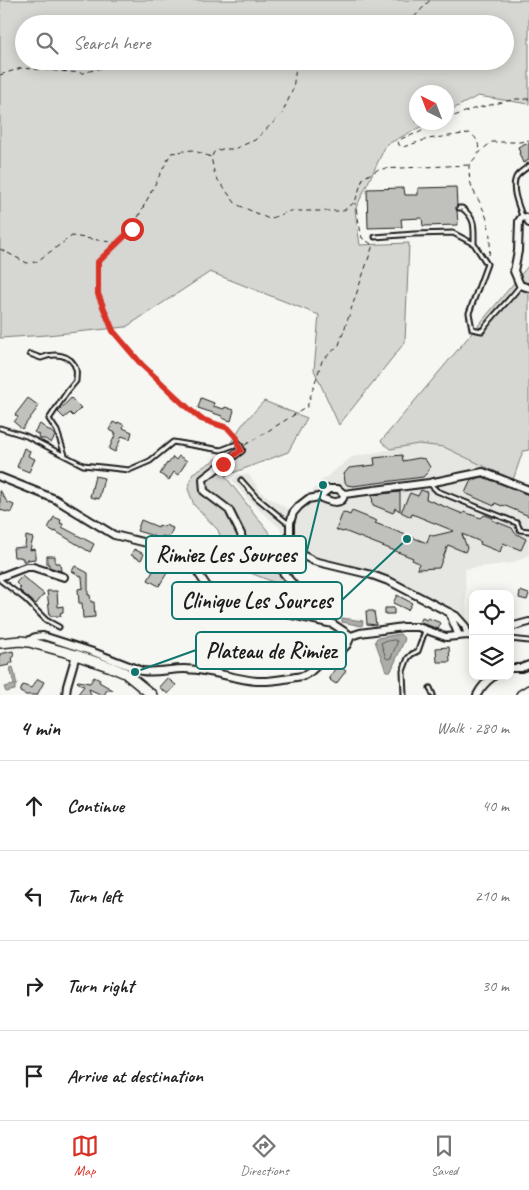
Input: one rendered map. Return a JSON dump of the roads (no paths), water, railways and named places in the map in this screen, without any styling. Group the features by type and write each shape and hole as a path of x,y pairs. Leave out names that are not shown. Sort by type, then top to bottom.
{"street":[{"path":"529,223 527,218 522,217 519,221 518,251 514,271 520,285 529,288"},
{"path":"240,447 202,479 204,491 229,510 241,534 244,553 266,566 280,569 305,598"},
{"path":"469,635 463,623 456,616 391,582 372,575 314,562 298,550 292,541 290,523 293,513 308,499 319,497 329,489 338,489 344,494 430,483 483,472 529,490"},
{"path":"0,477 55,499 114,535 151,544 179,556 193,565 210,591 223,600 333,624 352,636"},
{"path":"319,497 333,502 341,501 344,494"},
{"path":"0,578 33,567 64,577"},
{"path":"449,612 459,636"},
{"path":"514,626 529,622"},
{"path":"29,642 31,638 43,636 150,672 185,669 199,670 233,678 265,681 307,674 322,661 340,652 352,636 360,633 403,626 418,627 446,637 469,636"},
{"path":"0,643 29,642 76,655 119,670 152,695"},
{"path":"66,695 76,655"},
{"path":"514,668 529,665"},
{"path":"477,695 489,680"},
{"path":"521,695 529,690"}],"lane":[{"path":"522,217 515,191 515,179 529,166"},
{"path":"459,208 462,208 469,214 474,225 474,244"},
{"path":"375,236 453,233 474,244 487,264 469,313 472,329 482,332 491,318 520,285"},
{"path":"30,354 41,358 49,354 61,354 71,360 76,369 76,381 49,419 57,431 65,456"},
{"path":"0,428 26,436 83,465 129,470 150,461 173,442 221,450 240,447"},
{"path":"241,480 256,497 290,523"},
{"path":"430,483 437,491 517,523 520,530 529,531"},
{"path":"0,578 46,620 58,626"},
{"path":"305,598 327,616 333,624"},
{"path":"404,695 403,671 408,658 418,651 425,630"},
{"path":"514,639 529,641"},
{"path":"430,688 433,695"}],"water":[{"path":"342,618 363,621 362,626 342,622"},
{"path":"400,634 405,639 391,671 386,671 375,641 377,638"},
{"path":"13,667 17,685 15,685 15,690 6,692 4,687 14,685 10,668"}],"place":[{"name":"Rimiez Les Sources","path":"323,485"},
{"name":"Clinique Les Sources","path":"407,539"},
{"name":"Plateau de Rimiez","path":"135,672"}]}
